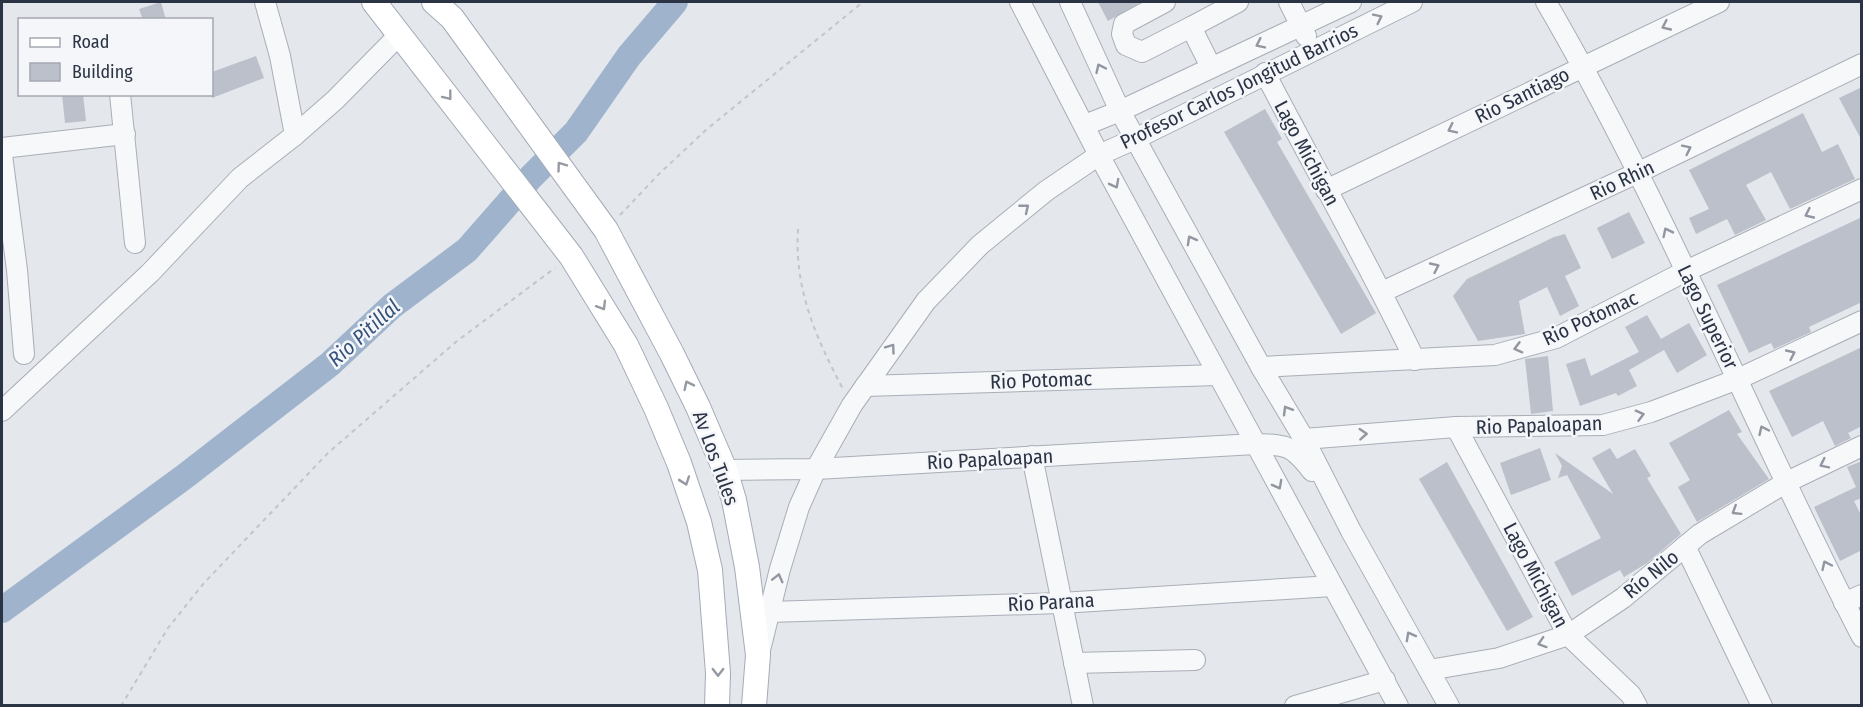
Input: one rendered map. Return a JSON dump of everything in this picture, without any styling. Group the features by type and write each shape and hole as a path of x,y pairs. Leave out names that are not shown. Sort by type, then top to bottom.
{"main road":[{"name":"Av Los Tules","path":"374,2 556,235 626,345 679,463 699,522 710,570 715,616 717,705"},
{"name":"Av Los Tules","path":"434,2 452,18 601,221 672,354 725,470 734,500 747,567 758,655 754,705"}],"street":[{"path":"265,2 280,56 295,135"},
{"path":"1020,2 1218,375 1398,705"},
{"path":"1070,2 1135,139 1261,367 1304,439 1351,531 1449,705"},
{"path":"1165,2 1124,24 1122,34 1126,45 1142,52 1238,2"},
{"path":"1289,2 1312,50"},
{"name":"Profesor Carlos Jongitud Barrios","path":"1085,125 1120,111 1300,24 1351,2"},
{"name":"Profesor Carlos Jongitud Barrios","path":"758,655 799,507 816,469 852,405 926,301 980,245 1046,191 1100,155 1412,2"},
{"name":"Lago Superior","path":"1546,2 1583,65 1686,271 1787,482 1853,599 1862,637"},
{"name":"Rio Santiago","path":"1326,190 1583,65 1719,2"},
{"path":"1191,27 1211,67"},
{"path":"2,411 150,273 240,178 406,42"},
{"name":"Rio Rhin","path":"1382,292 1637,173 1862,64"},
{"name":"Lago Michigan","path":"1265,73 1382,292 1415,360"},
{"path":"120,96 135,243"},
{"path":"2,148 125,134"},
{"path":"2,155 17,270 24,354"},
{"name":"Rio Potomac","path":"1261,367 1495,355 1556,338 1686,271 1862,189"},
{"name":"Rio Papaloapan","path":"1304,439 1456,427 1603,425 1651,412 1738,379 1862,321"},
{"name":"Rio Potomac","path":"865,386 1218,375"},
{"name":"Lago Michigan","path":"1456,427 1568,635 1631,694 1637,705"},
{"name":"Rio Papaloapan","path":"725,470 816,469 1256,444 1283,445 1297,453 1351,531"},
{"name":"Río Nilo","path":"1429,670 1498,658 1568,635 1623,598 1700,534 1748,503 1862,446"},
{"path":"1032,456 1083,705"},
{"path":"1685,546 1762,705"},
{"name":"Rio Parana","path":"769,612 1061,603 1332,586"},
{"path":"1074,663 1195,660"},
{"path":"1295,705 1385,680"}],"path":[{"path":"601,221 707,129 863,2"},
{"path":"798,229 797,249 807,307 817,338 852,405"},
{"path":"121,705 168,628 204,583 328,453 457,341 571,256"}],"building":[{"path":"161,2 165,18 142,18 139,9"},
{"path":"1098,2 1141,2 1108,21"},
{"path":"256,56 264,78 212,98 213,72"},
{"path":"1862,87 1862,141 1839,98"},
{"path":"62,96 83,96 86,121 65,123"},
{"path":"1265,109 1282,139 1277,142 1376,313 1341,334 1224,132"},
{"path":"1803,113 1822,152 1838,144 1855,179 1790,209 1771,172 1746,185 1766,220 1735,235 1727,219 1696,234 1689,218 1709,209 1689,170"},
{"path":"1629,212 1645,243 1612,259 1597,228"},
{"path":"1862,217 1862,302 1809,327 1811,332 1774,349 1771,343 1749,353 1717,285"},
{"path":"1565,234 1581,268 1565,276 1579,306 1560,316 1547,287 1519,301 1525,334 1478,341 1453,296 1467,279 1554,237"},
{"path":"1647,315 1661,339 1689,323 1707,355 1677,373 1664,350 1629,370 1637,386 1618,396 1616,393 1580,406 1566,364 1585,358 1591,376 1639,352 1625,327"},
{"path":"1862,347 1862,426 1848,433 1851,438 1835,446 1823,421 1792,437 1769,391"},
{"path":"1548,356 1553,411 1531,414 1525,359"},
{"path":"1729,410 1742,432 1737,434 1769,479 1697,522 1678,487 1690,480 1669,443"},
{"path":"1540,448 1551,480 1511,495 1500,463"},
{"path":"1610,448 1617,459 1635,449 1651,476 1647,478 1681,534 1647,563 1624,577 1620,570 1572,596 1554,562 1601,538 1567,475 1558,478 1562,466 1555,453 1613,494 1592,458"},
{"path":"1862,461 1862,498 1854,501 1862,517 1862,550 1840,561 1814,507 1856,487 1847,467"},
{"path":"1447,462 1533,617 1507,631 1419,479"}],"waterway":[{"name":"Rio Pitillal","path":"2,610 184,477 330,364 392,306 467,250 531,177 576,132 629,56 675,2"}]}
